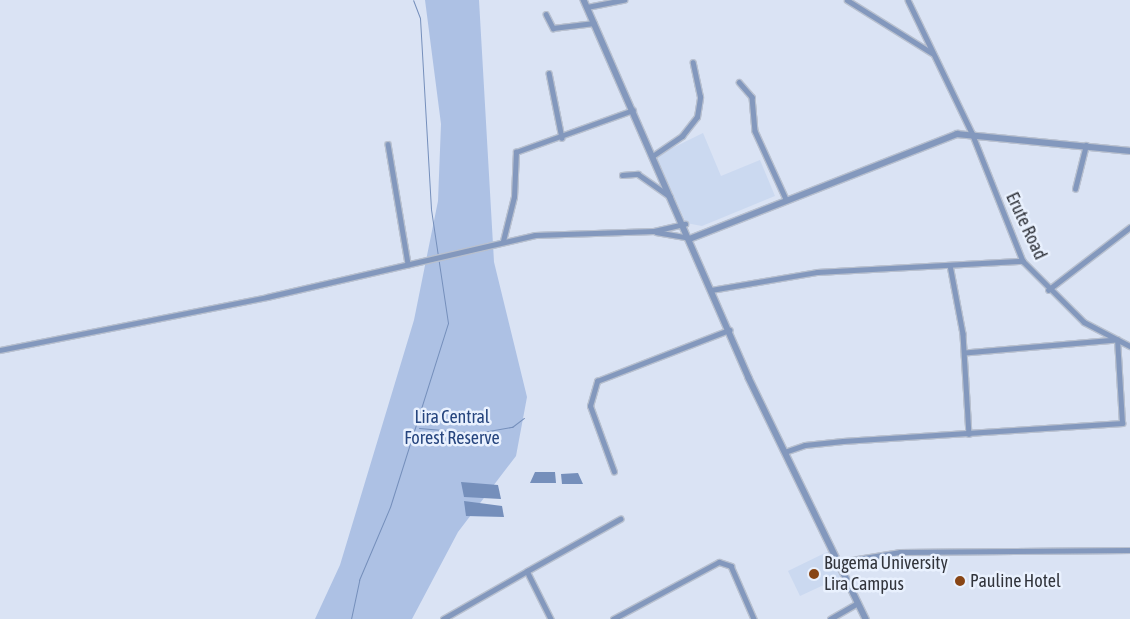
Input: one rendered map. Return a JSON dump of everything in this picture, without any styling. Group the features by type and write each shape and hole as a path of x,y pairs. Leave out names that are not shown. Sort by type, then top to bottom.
{"street":[{"path":"584,0 692,238 711,290 729,330 785,452 866,619"},
{"path":"587,7 629,0"},
{"path":"847,0 933,54"},
{"name":"Erute Road","path":"908,0 972,132 1023,261 1048,290 1084,322 1127,345"},
{"path":"546,14 553,28 594,23"},
{"path":"654,155 682,136 697,117 700,97 693,63"},
{"path":"549,72 562,138"},
{"path":"738,82 752,97 755,131 786,199"},
{"path":"503,241 514,190 516,152 562,138 633,110"},
{"path":"0,350 408,264 503,241 564,232 654,231 692,238 786,199 972,132 1130,151"},
{"path":"388,144 408,264"},
{"path":"1075,189 1086,145"},
{"path":"622,175 638,174 672,197"},
{"path":"654,231 685,224"},
{"path":"1048,290 1130,227"},
{"path":"711,290 789,275 1023,261"},
{"path":"950,265 965,353 969,434"},
{"path":"614,472 590,406 597,381 729,330"},
{"path":"1127,345 1130,338"},
{"path":"785,452 805,444 1122,423 1116,340 965,353"},
{"path":"443,619 620,519"},
{"path":"839,562 900,552 1130,550"},
{"path":"613,619 724,562 730,566 754,619"},
{"path":"527,571 551,619"},
{"path":"830,619 858,603"}],"shaded area":[{"path":"703,133 721,176 760,160 775,196 702,226 686,223 656,156"},
{"path":"535,472 555,472 556,483 530,483"},
{"path":"578,473 583,484 562,484 561,474"},
{"path":"461,482 498,485 501,499 464,497"},
{"path":"464,501 502,506 504,517 466,516"},
{"name":"Bugema University Lira Campus","path":"829,551 841,577 800,596 788,571"}],"green space":[{"name":"Lira Central Forest Reserve","path":"425,0 479,0 494,262 527,397 516,456 458,532 412,619 315,619 340,565 414,320 438,201 441,124"}],"waterway":[{"path":"351,619 359,580 390,507 448,323 431,209 420,18 413,0"},
{"path":"419,428 477,433 512,427 524,418"}],"place":[{"name":"Bugema University Lira Campus","path":"814,574"},
{"name":"Pauline Hotel","path":"960,581"}]}
